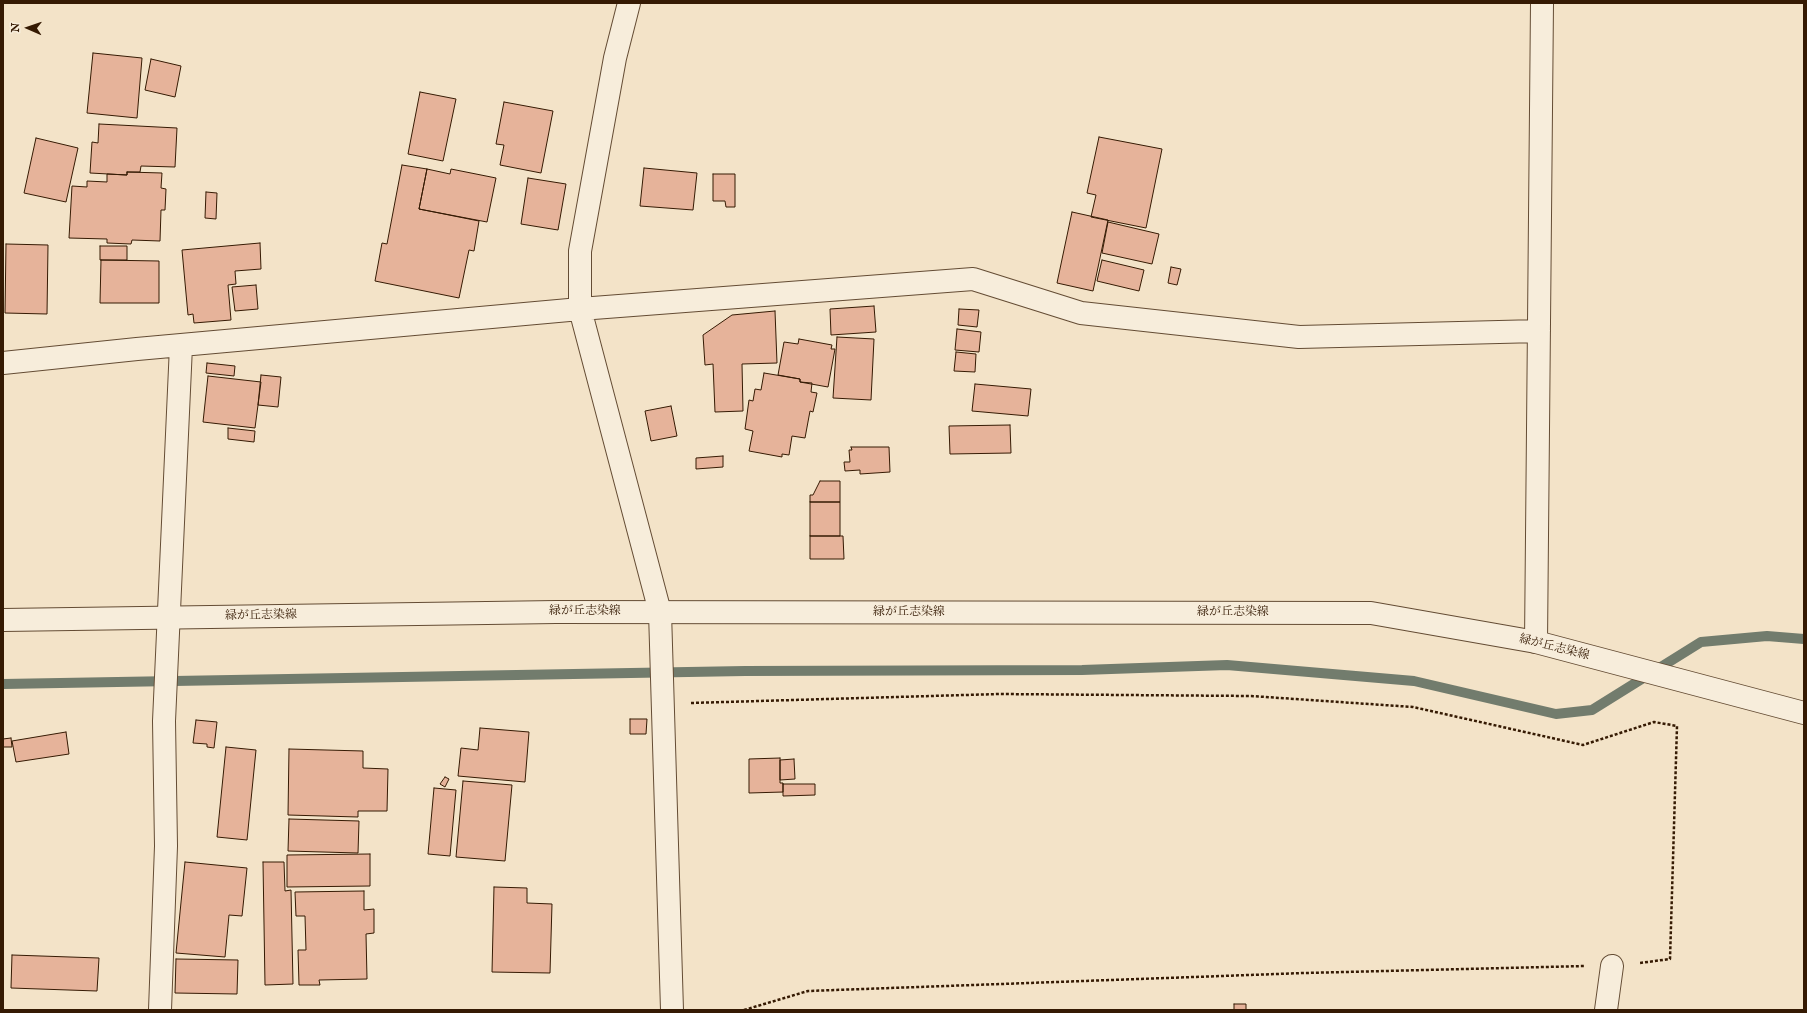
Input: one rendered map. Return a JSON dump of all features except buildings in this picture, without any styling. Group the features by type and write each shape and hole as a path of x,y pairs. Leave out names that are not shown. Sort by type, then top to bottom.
{"street":[{"path":"629,3 615,58 580,251 580,309 660,612 672,1010"},
{"path":"1536,642 1542,3"},
{"path":"3,363 580,309 973,279 1080,313 1299,337 1539,330"},
{"path":"160,1010 166,846 164,721 170,617 181,346"},
{"name":"緑が丘志染線","path":"3,620 556,612 1371,613 1536,642 1804,713"},
{"path":"1606,1010 1612,966"}],"path":[{"path":"662,706 699,702 999,694 1251,696 1413,707 1583,745 1654,722 1677,726 1670,960 1612,966 1304,973 808,991 744,1010"}],"waterway":[{"path":"3,684 745,671 1082,670 1227,665 1414,681 1556,714 1592,710 1701,642 1767,636 1804,639"}]}
